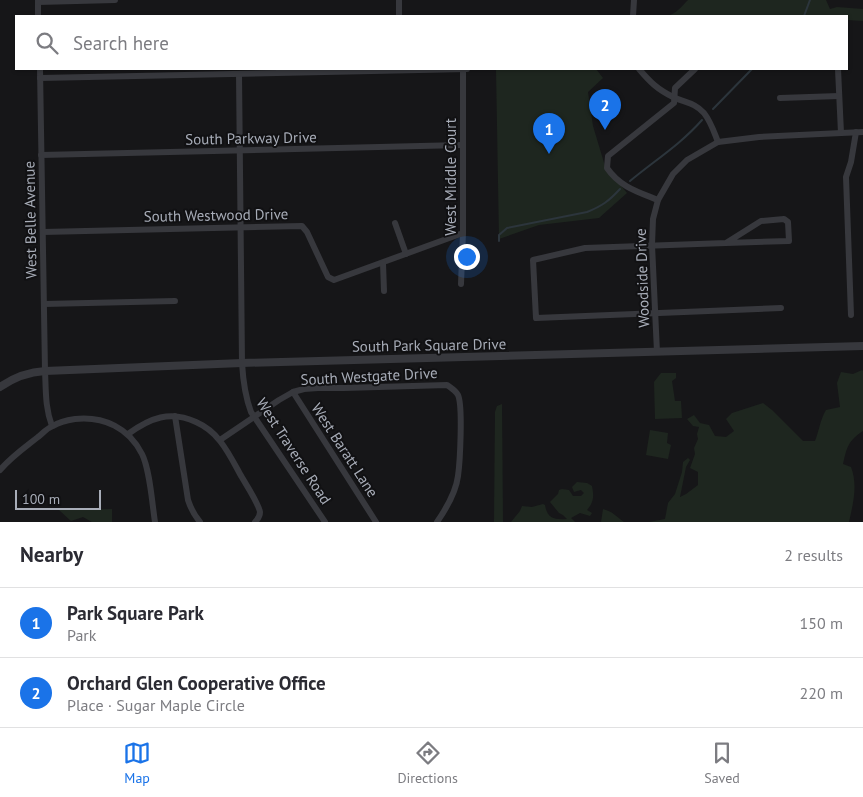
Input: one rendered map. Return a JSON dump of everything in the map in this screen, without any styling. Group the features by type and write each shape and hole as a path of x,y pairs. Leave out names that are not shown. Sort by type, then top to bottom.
{"street":[{"path":"38,15 38,1 115,0"},
{"path":"398,0 399,15"},
{"path":"633,15 634,0"},
{"name":"West Belle Avenue","path":"40,70 45,371"},
{"path":"40,78 400,70"},
{"name":"West Middle Court","path":"461,284 463,70"},
{"path":"640,70 651,84 674,98 692,104 702,112 710,121 718,142 759,137 859,132 846,177 851,315"},
{"path":"658,200 632,190 620,182 607,168 608,156 674,102 675,88 694,70"},
{"path":"838,70 841,133"},
{"name":"West Traverse Road","path":"239,74 242,363 248,403 254,416 325,522"},
{"path":"780,98 839,96"},
{"name":"Woodside Drive","path":"657,352 652,245 653,219 658,200 673,174 687,160 718,142"},
{"name":"South Parkway Drive","path":"41,155 462,145"},
{"path":"726,243 761,221 784,219 788,222 789,241 584,248 533,260 536,318 781,308"},
{"path":"395,223 406,254"},
{"name":"South Westwood Drive","path":"43,232 299,226 307,232 328,277 332,280 462,233"},
{"path":"383,263 384,292"},
{"path":"44,304 175,300"},
{"name":"South Park Square Drive","path":"0,387 21,376 45,371 242,363 863,346"},
{"path":"45,371 48,416 52,426"},
{"name":"South Westgate Drive","path":"220,440 279,400 293,392 304,389 446,385 454,389 458,396 460,410 458,477 453,494 438,522"},
{"name":"West Baratt Lane","path":"293,392 376,522"},
{"path":"128,434 145,423 158,418 176,416 202,425 220,440 260,511 260,516 255,522"},
{"path":"176,416 188,500 195,517 200,522"},
{"path":"0,470 15,455 52,426 71,420 82,419 96,419 105,422 128,434 143,455 155,522"}],"shaded area":[{"path":"688,0 826,0 830,9 837,7 863,9 863,21 848,20 848,15 670,15 676,12"},
{"path":"496,70 597,70 603,78 588,92 593,126 605,166 627,193 599,218 539,225 499,239"},
{"path":"862,370 863,431 849,445 843,464 851,467 854,481 854,494 849,522 649,522 665,519 668,503 675,494 682,472 683,462 688,458 690,460 686,467 680,497 698,485 698,472 690,468 695,454 694,448 698,439 699,427 693,426 687,419 694,415 700,423 709,425 715,436 726,437 734,431 726,419 732,413 763,403 803,441 815,441 826,410 840,407 837,383 841,372 853,374"},
{"path":"661,373 676,373 676,378 672,381 675,401 681,401 682,418 655,419 654,382"},
{"path":"502,404 503,522 494,522 495,412 497,406"},
{"path":"650,430 668,433 667,443 671,445 668,459 646,455"},
{"path":"577,482 587,483 592,486 593,499 587,510 592,513 590,516 580,513 571,518 575,522 511,522 522,506 532,507 543,504 547,513 552,517 567,519 550,502 558,494 559,490 562,489 569,490 573,496 581,496 584,493 581,490 574,492 572,487"},
{"path":"112,509 112,522 92,522 83,517 71,521 59,510"},
{"path":"603,509 612,513 624,522 601,522"}],"waterway":[{"path":"804,15 810,0"},
{"path":"713,109 751,70"},
{"path":"630,181 676,145 702,120"},
{"path":"499,241 499,235 507,228 587,212 605,203 620,189"}],"place":[{"name":"Orchard Glen Cooperative Office","path":"605,130"},
{"name":"Park Square Park","path":"549,154"}]}
